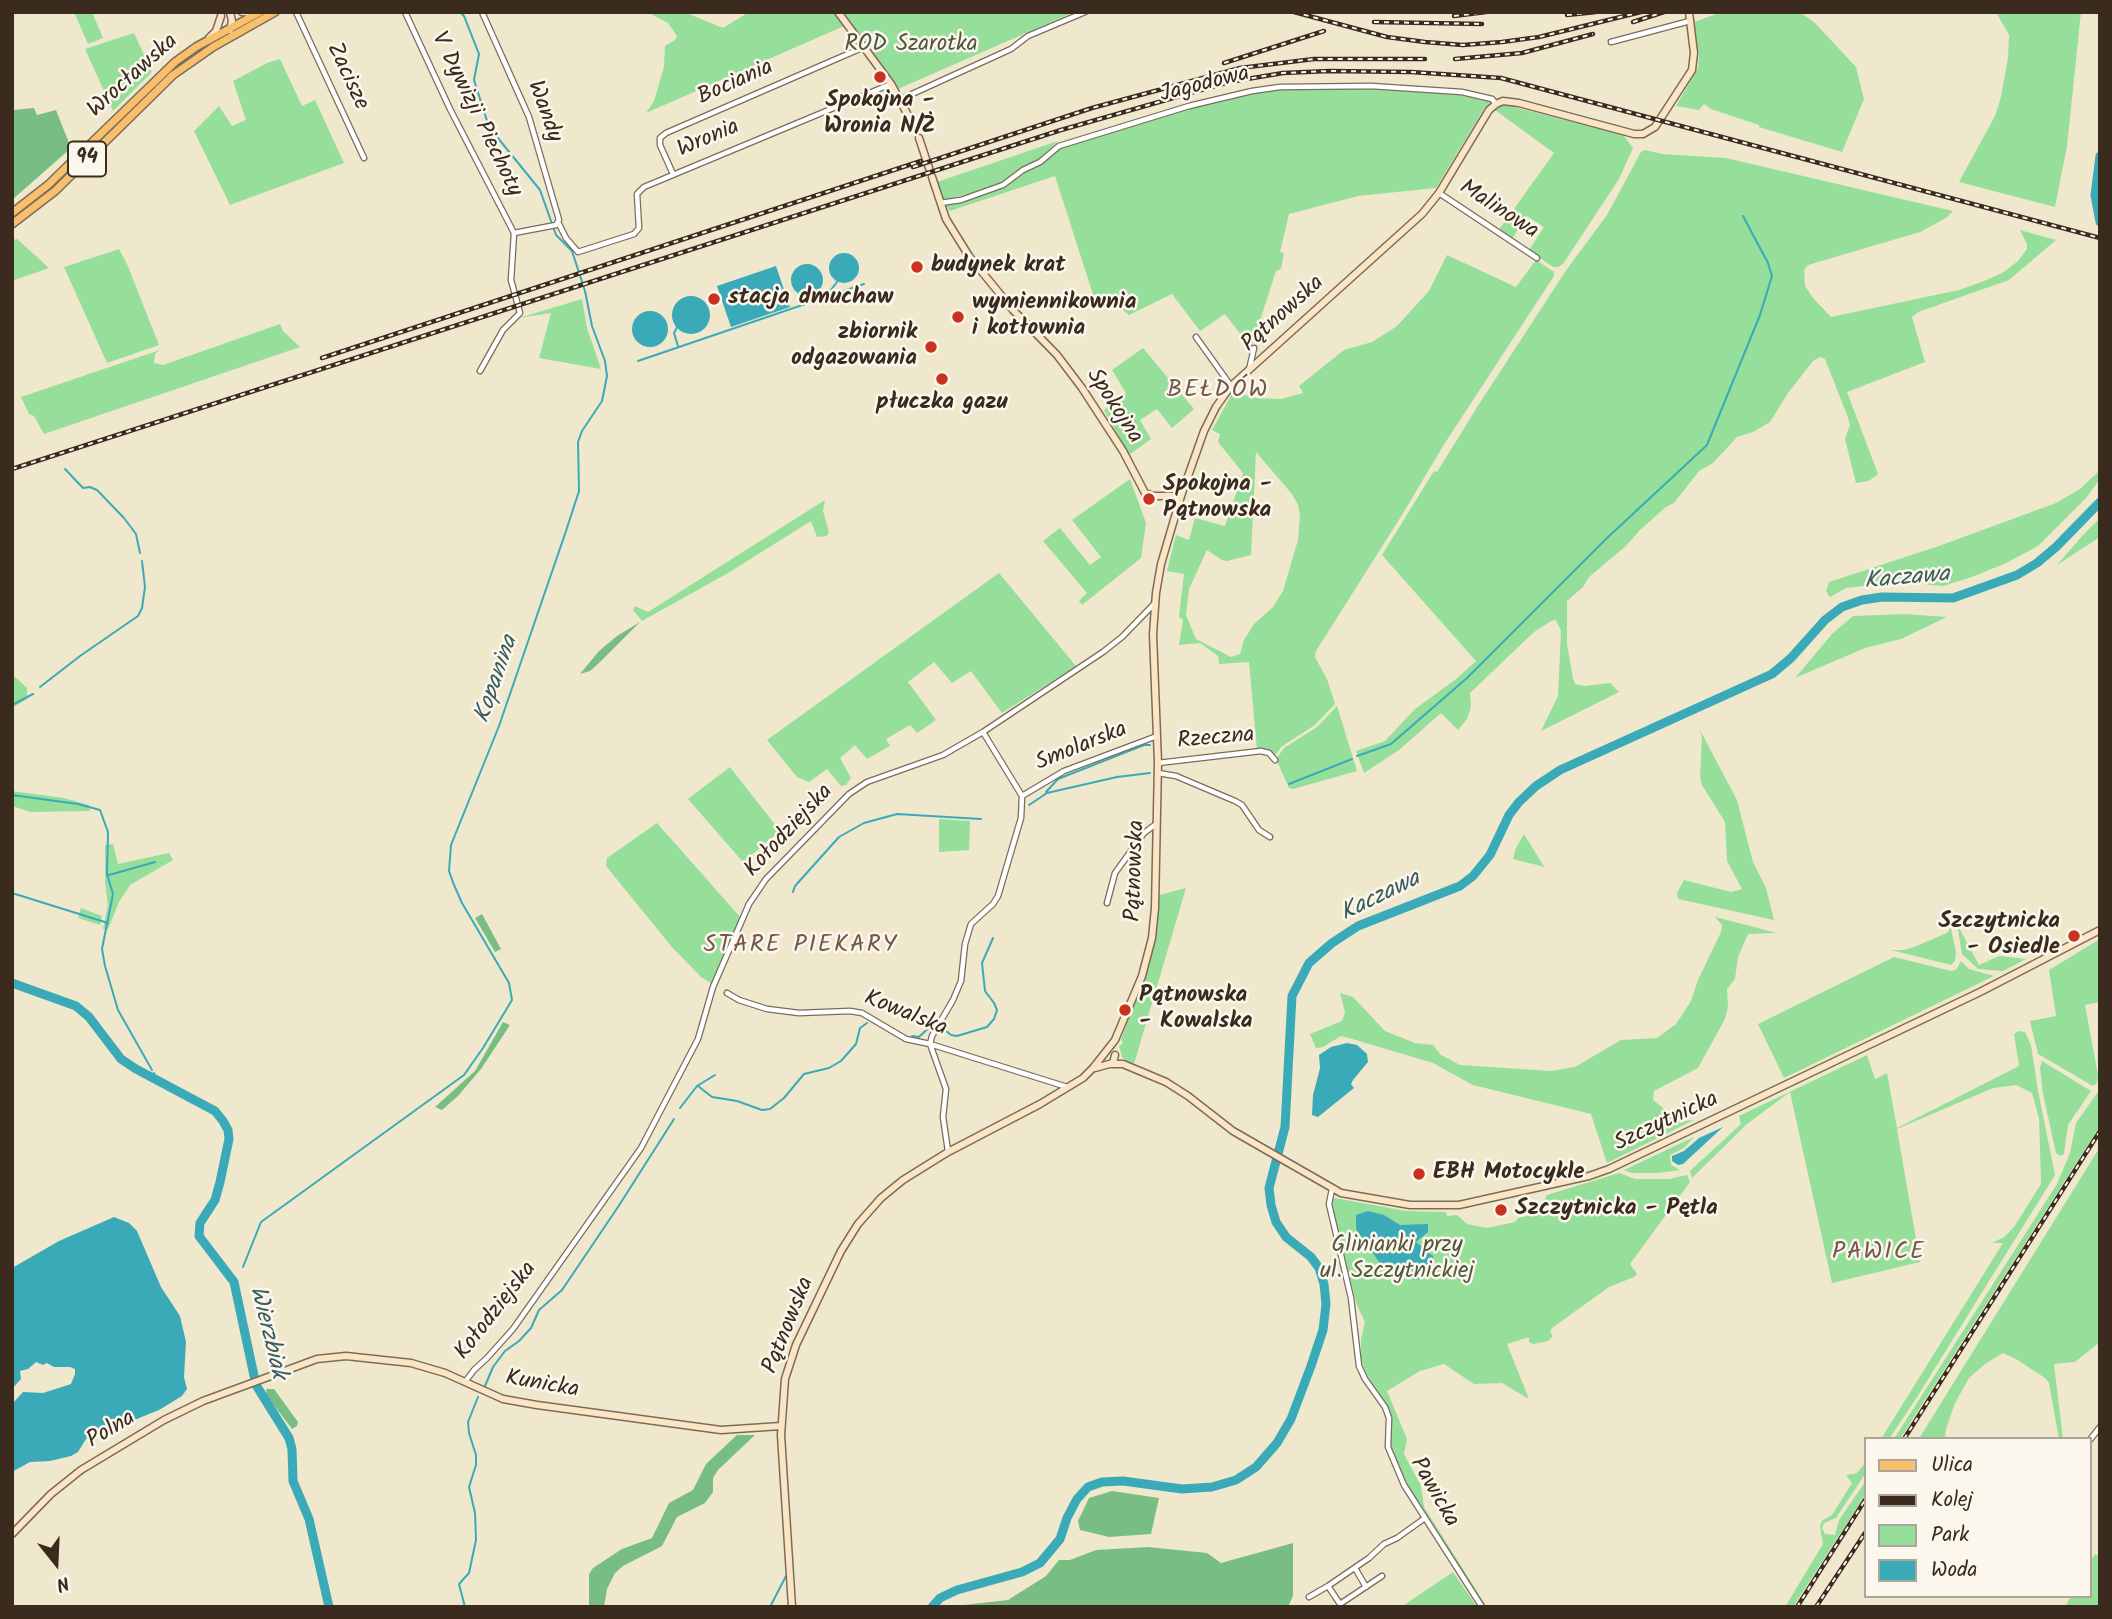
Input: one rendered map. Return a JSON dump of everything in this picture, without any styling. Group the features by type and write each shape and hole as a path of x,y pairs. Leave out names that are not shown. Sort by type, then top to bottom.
{"main road":[{"name":"Wrocławska","path":"12,213 48,185 159,75 208,40 260,12"},
{"name":"Wrocławska","path":"12,224 55,191 173,75 220,43 275,12"}],"street":[{"path":"220,43 231,27 230,12"},
{"path":"242,12 260,12"},
{"name":"Zacisze","path":"296,12 365,158"},
{"name":"V Dywizji Piechoty","path":"405,12 450,109 514,233 511,280 520,313 503,330 480,371"},
{"name":"Wandy","path":"482,12 529,117 558,225 578,252"},
{"path":"838,12 901,99 916,130"},
{"path":"901,99 1012,49 1028,36 1085,12"},
{"path":"1496,104 1503,101 1519,103 1634,134 1650,131 1692,70 1694,53 1689,12"},
{"path":"221,14 231,27 245,29"},
{"path":"208,40 216,31 221,14"},
{"path":"1611,42 1690,21"},
{"name":"Bociania","path":"673,174 660,145 660,138 666,133 864,47"},
{"name":"Wronia","path":"578,252 638,232 637,194 643,187 891,84"},
{"name":"Jagodowa","path":"940,202 961,200 1003,185 1023,170 1040,162 1059,146 1252,91 1280,87 1371,86 1462,93 1492,99 1496,104"},
{"name":"Pątnowska","path":"792,1607 781,1426 785,1379 796,1345 841,1251 858,1224 881,1198 903,1180 948,1152 1068,1088 1093,1068 1115,1040 1142,976 1152,938 1157,823 1154,604 1161,564 1204,431 1231,386 1414,222 1439,193 1489,110 1496,104"},
{"path":"919,138 929,168"},
{"name":"Spokojna","path":"932,177 946,219 969,256 1013,310 1058,355 1082,387 1123,451 1145,493 1153,496 1181,496"},
{"name":"Malinowa","path":"1439,193 1537,258"},
{"name":"V Dywizji Piechoty","path":"514,233 558,225"},
{"path":"1196,337 1231,386"},
{"path":"1248,371 1255,348"},
{"name":"Kołodziejska","path":"465,1382 513,1329 641,1148 694,1049 713,987 749,904 765,879 849,794 867,782 943,755 983,732 1103,652 1154,604"},
{"path":"948,1152 943,1116 946,1088 930,1044 937,1025 961,981 965,944 971,924 998,896 1021,818 1021,796 983,732"},
{"name":"Smolarska","path":"1021,796 1064,771 1157,736"},
{"name":"Rzeczna","path":"1158,763 1261,751 1269,753 1275,760"},
{"path":"1158,773 1176,776 1236,801 1242,805 1259,830 1270,837"},
{"path":"1107,903 1115,873 1144,833 1157,823"},
{"name":"Szczytnicka","path":"1110,1064 1123,1064 1167,1083 1233,1131 1332,1189 1386,1202 1459,1205 1597,1174 1980,992 2100,930"},
{"name":"Kowalska","path":"727,993 739,1000 768,1009 799,1013 862,1013 906,1040 930,1044 1068,1088"},
{"name":"Pątnowska","path":"1115,1040 1115,1055"},
{"path":"1111,1051 1115,1055 1110,1064 1103,1060 1105,1054 1111,1051"},
{"name":"Szczytnicka","path":"1115,1055 1123,1064"},
{"name":"Pątnowska","path":"1093,1068 1110,1064"},
{"name":"Pawicka","path":"1332,1189 1329,1204 1351,1298 1359,1366 1389,1418 1388,1447 1404,1485 1482,1607"},
{"name":"Kunicka","path":"264,1377 317,1359 346,1356 411,1363 503,1399 721,1430 781,1426"},
{"name":"Polna","path":"12,1534 51,1494 121,1445 203,1401 264,1377"},
{"path":"1309,1597 1425,1518"},
{"path":"1355,1568 1366,1587"},
{"path":"1328,1586 1340,1604 1382,1576"}],"green space":[{"path":"74,12 92,12 103,38 88,44"},
{"path":"647,12 684,12 723,28 749,12 834,12 844,26 646,113 654,101 664,67 665,46 677,36 668,23"},
{"name":"ROD Szarotka","path":"844,12 1074,12 898,89"},
{"path":"1722,12 1799,12 1814,22 1856,67 1864,99 1842,152 1759,127 1704,104 1699,110 1676,106 1698,68 1699,55 1694,22"},
{"path":"1996,12 2081,12 2067,146 2055,207 1959,182 1995,116 2001,97 2009,35"},
{"path":"134,33 152,72 113,111 85,49"},
{"path":"280,59 302,106 315,100 344,163 230,205 194,131 219,106 232,126 246,120 233,81"},
{"path":"1344,88 1455,94 1491,102 1485,107 1436,188 1358,196 1289,214 1280,252 1284,253 1281,269 1276,271 1251,348 1225,314 1200,331 1172,294 1129,315 1108,297 1097,307 1055,176 950,211 946,206 1009,184 1059,149 1168,114 1280,89"},
{"path":"1501,106 1623,135 1633,148 1619,179 1563,264 1558,267 1553,267 1529,250 1544,227 1527,216 1512,239 1498,231 1554,153 1495,110"},
{"path":"34,108 37,115 56,110 71,148 12,200 12,110"},
{"path":"1058,141 1039,159 1001,183 978,192 943,200 937,182"},
{"path":"1645,150 1662,154 1726,158 1953,211 1946,218 1920,232 1808,265 1804,270 1805,286 1831,317 1959,290 2004,272 2018,261 2027,249 2020,230 2056,240 2009,280 1918,312 1912,317 1925,362 1847,392 1878,474 1869,481 1856,483 1845,439 1850,425 1825,359 1820,357 1813,361 1788,393 1770,422 1737,437 1713,463 1699,471 1674,503 1666,507 1589,577 1583,587 1567,601 1567,644 1573,679 1575,684 1584,686 1610,683 1619,692 1541,731 1558,696 1561,631 1556,620 1551,621 1534,632 1470,693 1471,707 1467,719 1458,730 1441,713 1399,750 1364,773 1356,751 1385,741 1415,709 1476,661 1382,555 1567,269 1607,215 1641,152"},
{"path":"17,239 49,268 12,281 12,240"},
{"path":"119,249 159,345 107,363 64,267"},
{"path":"1447,255 1516,287 1536,260 1554,272 1554,276 1443,446 1316,651 1315,657 1327,679 1335,704 1315,725 1281,747 1274,757 1257,750 1249,662 1219,664 1218,656 1200,643 1179,645 1183,620 1179,617 1184,574 1167,571 1176,535 1189,540 1195,518 1225,526 1243,473 1218,442 1220,434 1212,430 1233,392 1257,398 1281,399 1303,393 1299,386 1344,350 1372,342 1397,326 1429,291","holes":["1256,452 1292,494 1300,516 1298,540 1283,591 1273,607 1254,624 1244,640 1240,654 1231,657 1196,639 1186,615 1189,589 1207,550 1227,561 1251,555"]},
{"path":"582,299 587,328 601,369 539,358 551,313 519,318"},
{"path":"280,324 283,331 300,347 44,434 34,416 29,414 21,397 160,350 155,354 154,363 163,365"},
{"path":"1143,348 1194,409 1172,428 1157,409 1140,420 1151,439 1129,455 1104,410 1126,393 1112,370"},
{"path":"2100,470 2100,479 2086,498 2038,546 2006,563 1943,586 1898,582 1846,588 1830,597 1826,591 1829,582 1939,546 2056,503 2080,489"},
{"path":"1130,479 1146,523 1141,558 1082,605 1079,601 1087,593 1043,541 1060,528 1090,565 1101,557 1072,520"},
{"path":"825,500 823,511 829,533 826,536 817,537 811,521 728,573 642,621 633,610 635,606 648,612"},
{"path":"2100,518 2100,537 2057,565 2083,535"},
{"path":"999,573 1076,666 1002,713 971,671 952,683 934,662 908,682 936,720 917,733 910,725 886,739 890,746 867,759 855,745 840,758 851,778 846,785 841,786 827,769 809,782 797,777 767,740"},
{"path":"1905,614 1947,617 1901,639 1865,648 1795,678 1832,634 1853,616"},
{"path":"640,622 590,671 580,674 599,651"},
{"path":"12,674 27,688 27,699 12,708"},
{"path":"1337,706 1357,771 1289,788 1276,759 1284,748 1317,727"},
{"path":"1700,730 1737,800 1753,862 1766,888 1774,920 1678,899 1677,893 1684,880 1731,892 1742,889 1727,861 1725,822 1702,785"},
{"path":"730,767 780,831 743,862 688,799"},
{"path":"12,791 64,798 89,805 90,811 31,812 12,806"},
{"path":"939,819 970,821 969,850 939,852"},
{"path":"657,823 741,918 712,984 701,977 671,946 606,866 607,858"},
{"path":"1524,834 1543,865 1545,867 1513,859"},
{"path":"113,844 118,864 169,853 173,860 130,885 119,902 108,929 103,929 108,905 105,845"},
{"path":"1186,888 1134,1064 1128,1063 1122,1057 1119,1046 1123,1042 1121,1040 1150,958 1159,895"},
{"path":"81,908 102,916 100,925 78,918"},
{"path":"482,914 501,949 495,952 475,918"},
{"path":"1715,917 1777,933 1748,934 1738,957 1735,979 1727,989 1728,1007 1725,1019 1698,1068 1654,1091 1653,1100 1664,1109 1683,1121 1694,1120 1607,1163 1591,1114 1473,1085 1433,1063 1341,1036 1323,1047 1316,1048 1310,1034 1342,1021 1345,1012 1340,993 1353,997 1385,1031 1415,1043 1433,1045 1441,1055 1460,1065 1551,1071 1575,1067 1621,1040 1657,1038 1676,1024 1691,1001 1721,932 1722,925"},
{"path":"1950,924 1956,952 1955,961 1951,965 1891,950 1914,947 1947,933"},
{"path":"1957,924 1979,965 1999,956 2026,959 2003,971 1978,969 1962,954"},
{"path":"2100,939 2100,1002 2085,1005 2098,1075 2097,1083 2093,1086 2038,1054 2030,1021 2056,1016 2049,970"},
{"path":"1894,957 1951,971 1956,970 1961,961 1969,969 1994,976 1784,1078 1758,1024"},
{"path":"503,1022 510,1025 481,1069 442,1110 435,1107 475,1071"},
{"path":"2025,1032 2031,1045 2055,1175 1917,1397 1890,1437 1882,1437 2003,1243 1992,1243 2004,1237 2014,1227 2041,1184 2039,1118 2032,1093 2016,1085 1993,1088 1897,1129 1920,1262 1832,1283 1790,1092 1747,1124 1692,1178 1690,1171 1741,1124 1739,1116 1867,1055 1875,1079 1887,1073 1897,1128 2019,1066 2014,1034"},
{"path":"2042,1061 2091,1091 2068,1125 2064,1154 2060,1156 2056,1153 2043,1094 2040,1068"},
{"path":"2100,1089 2100,1126 1901,1437 1895,1437 2057,1184 2070,1153 2076,1123"},
{"path":"1694,1137 1684,1148 1670,1155 1671,1165 1680,1170 1632,1173 1624,1170"},
{"path":"2100,1147 2100,1342 2075,1362 2054,1364 2063,1437 2059,1437 2049,1383 2003,1353 1969,1378 1955,1403 1945,1437 1920,1437"},
{"name":"Glinianki przy ul. Szczytnickiej","path":"1619,1173 1635,1179 1669,1179 1687,1175 1690,1182 1630,1264 1637,1274 1634,1277 1609,1287 1552,1328 1550,1332 1553,1336 1548,1341 1533,1344 1529,1342 1529,1337 1507,1344 1529,1399 1502,1383 1474,1384 1444,1364 1420,1371 1387,1391 1407,1439 1404,1454 1421,1486 1424,1507 1485,1607 1412,1494 1394,1456 1391,1447 1391,1416 1361,1359 1361,1339 1365,1322 1357,1305 1336,1227 1332,1200 1335,1198 1406,1211 1446,1212 1447,1216 1457,1215 1467,1224 1487,1228 1515,1222 1518,1218 1531,1215 1541,1207 1547,1195"},
{"path":"266,1389 274,1389 298,1422 297,1426 292,1429 267,1396"},
{"path":"737,1435 755,1435 718,1470 713,1478 713,1492 705,1503 677,1517 662,1546 615,1573 607,1589 604,1607 589,1607 589,1574 593,1568 622,1549 652,1538 669,1503 693,1490 706,1464"},
{"path":"1864,1464 1864,1476 1836,1518 1824,1523 1822,1528 1825,1534 1835,1535 1839,1520 1864,1483 1864,1497 1793,1607 1785,1607 1823,1544 1820,1526 1822,1521 1832,1515 1852,1483 1846,1475 1857,1473"},
{"path":"1112,1491 1159,1498 1151,1534 1109,1537 1080,1530 1078,1521 1089,1498"},
{"path":"1293,1543 1293,1596 1288,1607 962,1607 1008,1600 1046,1576 1059,1560 1070,1560 1096,1550 1148,1547 1207,1553 1221,1563"},
{"path":"2095,1554 2100,1557 2100,1607 2065,1607 2070,1598 2091,1598 2091,1561"},
{"path":"1453,1572 1477,1607 1401,1607"}],"water":[{"path":"844,253 855,257 859,268 855,279 844,283 833,279 829,268 833,257"},
{"path":"807,264 818,269 823,280 818,291 807,296 796,291 791,280 796,269"},
{"path":"776,266 790,307 731,327 717,286"},
{"path":"691,296 704,302 710,315 704,328 691,334 678,328 672,315 678,302"},
{"path":"650,311 663,316 668,329 663,342 650,347 637,342 632,329 637,316"},
{"path":"1347,1043 1357,1045 1367,1054 1368,1062 1353,1080 1351,1084 1354,1088 1318,1117 1312,1115 1313,1095 1320,1068 1319,1055 1331,1047"},
{"path":"1723,1127 1683,1164 1678,1165 1672,1161 1672,1156 1684,1151 1699,1138"},
{"path":"1368,1211 1384,1215 1400,1225 1428,1224 1428,1232 1416,1242 1433,1256 1435,1270 1424,1278 1415,1280 1403,1274 1398,1267 1397,1278 1391,1279 1356,1229 1356,1215"},
{"path":"114,1217 129,1223 137,1231 161,1287 180,1316 186,1342 184,1377 187,1389 182,1396 159,1410 100,1437 86,1439 78,1452 71,1456 30,1462 12,1472 12,1404 23,1392 43,1393 71,1384 75,1369 36,1362 28,1369 20,1371 21,1379 12,1389 12,1268 59,1241"}],"waterway":[{"name":"Kopanina","path":"243,1267 261,1222 464,1075 512,1000 509,983 454,885 449,871 451,845 499,726 566,531 579,491 578,442 582,431 602,401 607,376 605,361 592,326 585,291 572,251 556,235 540,190 489,127 474,80 479,54 460,12"},
{"name":"Kaczawa","path":"2100,156 2095,195 2100,222"},
{"path":"1357,756 1391,744 1467,678 1606,539 1707,445 1760,315 1772,276 1743,216"},
{"path":"827,295 837,282"},
{"path":"638,361 864,284"},
{"path":"801,304 803,295"},
{"path":"677,327 674,333 678,346"},
{"path":"65,469 83,488 97,490 124,518 136,534 140,553"},
{"name":"Kaczawa","path":"932,1607 940,1598 957,1590 1022,1572 1040,1563 1060,1539 1077,1499 1088,1487 1102,1482 1123,1481 1182,1489 1212,1487 1236,1480 1256,1467 1277,1443 1291,1419 1311,1366 1323,1330 1326,1304 1319,1268 1311,1257 1286,1237 1276,1222 1269,1188 1285,1127 1292,996 1309,963 1332,943 1358,926 1460,886 1473,876 1490,855 1509,815 1519,802 1536,786 1560,770 1772,674 1791,658 1825,620 1842,607 1882,597 1953,598 2017,575 2056,547 2100,502"},
{"path":"40,687 138,616 145,587 142,561"},
{"path":"12,705 33,694"},
{"path":"1046,792 1058,779 1150,745"},
{"path":"1289,784 1352,759"},
{"path":"1029,805 1047,793 1117,777 1150,773"},
{"path":"12,795 78,804 100,810 108,832 107,874 113,894 102,949 105,966 118,1010 152,1070"},
{"path":"793,892 795,886 839,837 864,823 897,814 981,819"},
{"path":"109,875 155,862"},
{"path":"12,893 108,923"},
{"path":"940,1026 951,1035 957,1036 987,1027 994,1019 997,1010 985,991 982,963 993,938"},
{"name":"Wierzbiak","path":"12,983 76,1006 89,1017 121,1059 215,1111 228,1130 229,1139 220,1182 215,1200 200,1223 199,1236 234,1282 256,1385 289,1438 293,1481 309,1519 329,1607"},
{"path":"698,1086 712,1097 737,1101 762,1110 770,1109 784,1098 804,1074 829,1068 841,1061 856,1044 860,1028 867,1023"},
{"path":"912,1036 919,1037 934,1023"},
{"name":"Wierzbiak","path":"154,1073 156,1079"},
{"path":"680,1108 697,1086 715,1075"},
{"path":"485,1386 493,1367 505,1351 519,1341 531,1328 539,1310 562,1290 674,1119"},
{"path":"465,1607 459,1584 469,1573 476,1540 475,1513 469,1487 476,1465 476,1455 468,1422 478,1397"},
{"path":"770,1607 786,1576"}],"railway":[{"path":"1294,12 1387,37 1463,45 1539,37 1641,12"},
{"path":"1454,16 1486,12"},
{"path":"1567,15 1596,12"},
{"path":"1633,22 1664,12"},
{"path":"1374,22 1482,24"},
{"path":"1224,63 1324,31"},
{"path":"1455,59 1522,53 1593,34"},
{"path":"913,167 1092,108 1240,68 1314,59 1425,59"},
{"path":"12,469 1061,130 1229,82 1283,73 1411,72 1501,78 2100,238"},
{"path":"322,358 921,161"},
{"path":"1905,1437 2100,1131"},
{"path":"1797,1607 1864,1502"},
{"path":"1816,1607 1864,1535"}],"place":[{"name":"Spokojna - Wronia N/Ż","path":"880,77"},
{"name":"budynek krat","path":"917,267"},
{"name":"stacja dmuchaw","path":"714,299"},
{"name":"wymiennikownia i kotłownia","path":"958,317"},
{"name":"zbiornik odgazowania","path":"931,347"},
{"name":"płuczka gazu","path":"942,379"},
{"name":"Spokojna - Pątnowska","path":"1149,499"},
{"name":"Szczytnicka - Osiedle","path":"2074,936"},
{"name":"Pątnowska - Kowalska","path":"1125,1010"},
{"name":"EBH Motocykle","path":"1419,1174"},
{"name":"Szczytnicka - Pętla","path":"1501,1210"}],"district":[{"name":"BEŁDÓW","path":"1218,392"},
{"name":"STARE PIEKARY","path":"801,947"},
{"name":"PAWICE","path":"1879,1254"}]}
